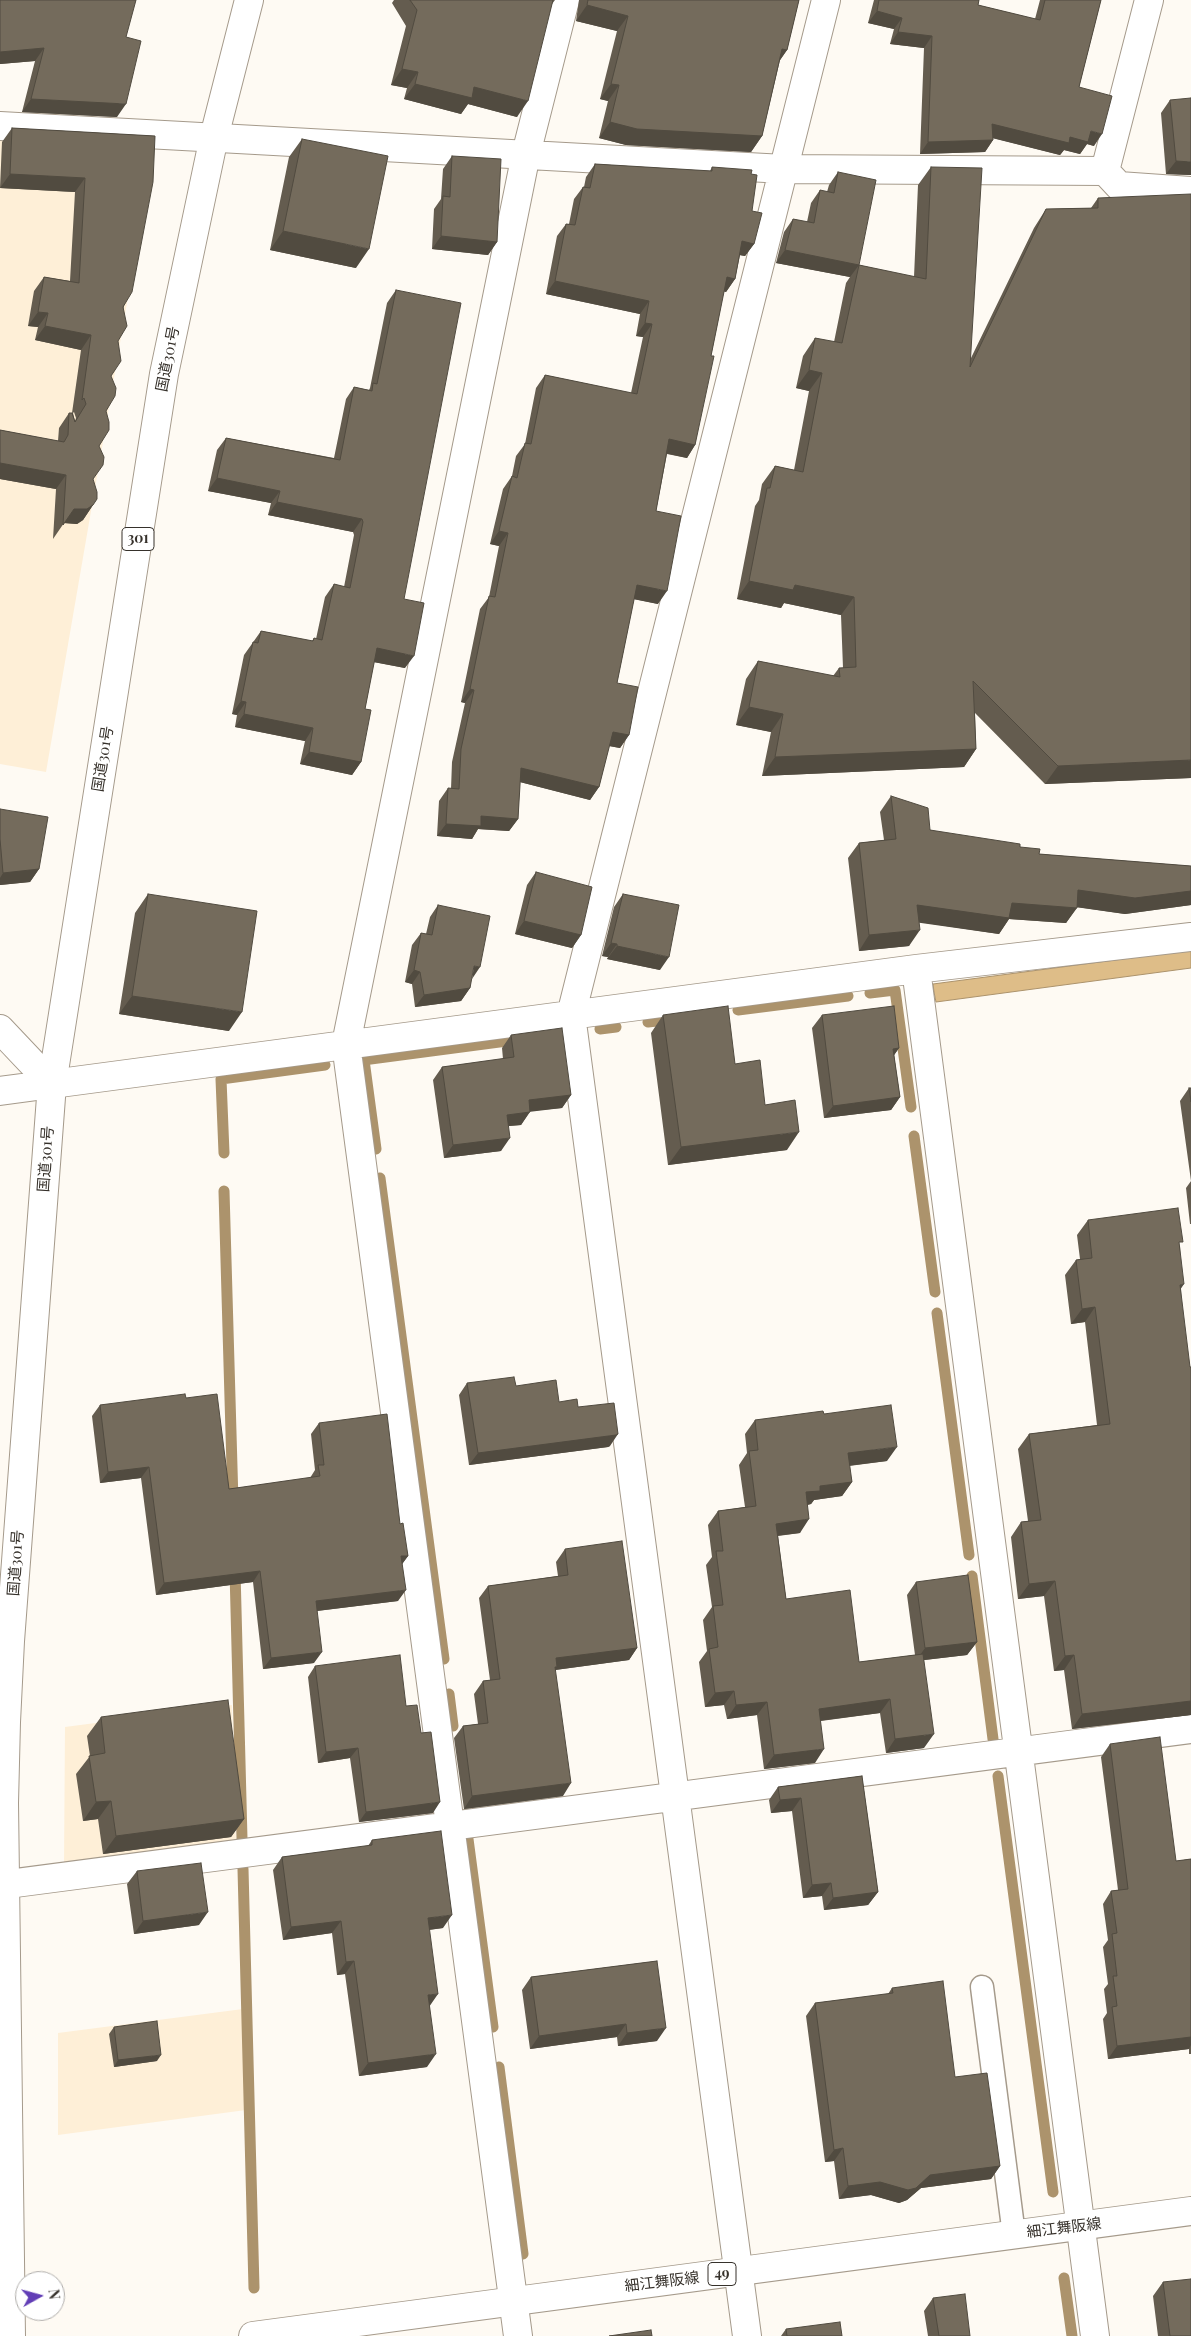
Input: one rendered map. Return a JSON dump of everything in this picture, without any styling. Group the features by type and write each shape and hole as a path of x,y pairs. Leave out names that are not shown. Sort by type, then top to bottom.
{"main road":[{"name":"国道301号","path":"11,2336 3,1885 10,1641 52,1084 164,374 214,137 249,0"},
{"path":"518,2336 346,1044 526,154 565,0"},
{"path":"747,2336 571,1014 826,0"},
{"path":"1105,171 1149,0"},
{"path":"0,126 784,168 1105,171 1119,186 1191,191"},
{"path":"0,1090 916,969 1191,936"},
{"path":"916,969 1095,2336"},
{"path":"0,1029 52,1084"},
{"path":"3,1885 1191,1730"},
{"name":"細江舞阪線","path":"253,2336 1191,2212"}],"lane":[{"path":"982,1987 1014,2235"}],"shaded area":[{"path":"0,138 154,146 46,772 0,764"},
{"path":"1191,950 1191,968 936,1002 934,992 933,984"},
{"path":"232,1705 236,1843 64,1865 65,1727"},
{"path":"243,2009 246,2110 58,2135 58,2033"}],"building":[{"path":"0,0 136,0 126,37 141,41 126,104 31,99 44,48 0,52"},
{"path":"410,0 553,0 528,101 474,87 472,98 415,84 418,72 402,69 417,10"},
{"path":"588,0 799,0 787,50 782,49 762,136 637,129 610,122 619,85 611,84 628,16 587,5"},
{"path":"879,0 979,0 978,5 1040,20 1045,0 1101,0 1079,87 1112,96 1102,134 1091,131 1088,142 1070,137 1069,143 992,124 993,140 928,142 932,36 898,32 902,18 877,11"},
{"path":"1191,98 1191,162 1176,161 1170,100"},
{"path":"12,128 155,136 153,182 132,292 123,307 127,326 118,341 121,361 111,376 116,388 115,396 106,411 109,430 99,446 104,457 103,465 93,479 97,499 87,509 74,509 63,525 66,475 0,463 0,430 64,442 68,435 69,413 72,413 75,422 86,404 84,398 82,400 91,335 45,326 48,313 38,312 44,277 79,283 85,178 10,174"},
{"path":"302,139 388,156 369,249 283,231"},
{"path":"452,156 501,159 497,242 441,236 443,196 450,197"},
{"path":"595,164 712,171 712,167 752,170 751,174 757,175 752,211 762,213 754,244 742,241 735,279 727,277 711,356 714,356 695,445 669,439 656,511 681,516 667,591 637,585 617,683 638,687 629,735 613,732 599,787 521,768 518,819 481,816 481,826 446,824 448,788 459,789 461,749 474,690 470,689 489,596 495,597 508,533 499,531 512,476 517,478 525,443 531,444 545,375 637,394 652,324 645,323 649,301 555,281 566,224 575,225 583,187 590,188"},
{"path":"931,167 982,168 970,367 1046,209 1098,208 1098,198 1191,194 1191,760 1058,766 973,681 976,749 775,757 783,714 749,707 758,661 840,677 839,668 856,667 854,597 795,585 793,590 749,581 767,488 770,488 775,466 803,472 822,373 809,370 815,338 842,343 859,265 926,279"},
{"path":"838,172 876,180 859,265 785,250 793,219 814,223 820,190 834,193"},
{"path":"396,290 461,303 404,599 424,603 414,656 377,648 365,709 371,710 361,762 309,752 313,728 244,714 246,702 241,701 253,642 258,643 261,631 313,641 314,638 322,640 334,584 350,588 362,519 277,502 280,491 217,478 226,438 340,460 354,387 372,391 373,383 377,384"},
{"path":"891,796 928,808 930,830 1020,844 1020,847 1040,849 1039,854 1191,866 1191,891 1135,898 1078,890 1077,908 1012,903 1009,918 917,905 920,930 869,935 859,843 896,839"},
{"path":"0,809 48,817 39,869 3,873"},
{"path":"536,872 592,887 581,935 524,921"},
{"path":"148,894 257,911 242,1012 132,996"},
{"path":"623,894 679,905 669,957 617,946 617,944 611,943"},
{"path":"438,905 490,916 480,967 474,966 470,988 424,995 420,972 414,970 421,933 432,935"},
{"path":"728,1006 735,1064 760,1060 765,1105 795,1100 799,1132 681,1147 663,1015"},
{"path":"894,1006 899,1048 893,1049 900,1097 833,1106 822,1015"},
{"path":"562,1028 571,1095 529,1100 530,1112 507,1115 510,1138 453,1145 442,1067 514,1057 511,1035"},
{"path":"1178,1208 1183,1242 1179,1242 1184,1284 1180,1285 1191,1367 1191,1701 1082,1714 1074,1655 1065,1656 1055,1581 1029,1584 1021,1522 1041,1520 1029,1434 1110,1424 1095,1307 1082,1309 1076,1260 1092,1258 1088,1220"},
{"path":"514,1377 516,1386 556,1380 559,1402 577,1399 578,1407 614,1403 618,1434 478,1453 467,1383"},
{"path":"185,1394 186,1398 217,1394 229,1489 320,1476 318,1465 324,1465 319,1423 387,1414 400,1524 403,1523 408,1556 401,1556 406,1590 316,1601 322,1652 271,1658 260,1571 164,1583 149,1467 108,1472 100,1405"},
{"path":"891,1405 897,1447 848,1453 852,1482 820,1486 820,1491 806,1492 809,1519 776,1524 786,1599 850,1590 859,1662 923,1654 934,1734 895,1739 890,1699 819,1709 824,1749 774,1755 767,1702 736,1705 734,1691 715,1693 709,1649 718,1647 713,1606 723,1605 716,1551 723,1551 718,1511 756,1506 749,1451 758,1450 755,1420 823,1411 824,1414"},
{"path":"622,1541 637,1648 556,1658 557,1667 555,1667 571,1783 472,1796 463,1726 488,1723 483,1681 500,1679 488,1586 568,1575 565,1549"},
{"path":"968,1575 977,1642 925,1648 916,1582"},
{"path":"400,1655 406,1706 417,1705 421,1733 431,1732 440,1802 366,1812 358,1748 326,1752 315,1666"},
{"path":"228,1700 244,1819 116,1836 111,1801 96,1802 89,1756 105,1753 101,1717"},
{"path":"1160,1737 1176,1861 1191,1859 1191,2037 1117,2046 1112,2007 1117,2006 1113,1976 1117,1976 1112,1934 1117,1933 1111,1891 1128,1889 1110,1744"},
{"path":"862,1776 878,1892 833,1898 831,1883 812,1885 801,1798 780,1800 778,1787"},
{"path":"441,1831 452,1915 428,1918 438,1994 428,1995 436,2054 368,2063 354,1961 346,1962 341,1921 291,1927 282,1857 372,1845 372,1840"},
{"path":"201,1863 208,1912 143,1921 137,1871"},
{"path":"657,1961 666,2028 627,2033 626,2024 539,2036 531,1977"},
{"path":"943,1981 955,2077 987,2073 1000,2166 930,2175 916,2188 908,2190 880,2182 848,2186 843,2148 834,2150 815,2003 893,1993 892,1988"},
{"path":"157,2021 161,2055 118,2060 114,2027"},
{"path":"1191,2279 1191,2336 1170,2336 1163,2282"},
{"path":"965,2294 970,2336 939,2336 933,2298"},
{"path":"840,2322 842,2336 787,2336 786,2329"},
{"path":"651,2330 652,2336 609,2336"}],"waterway":[{"path":"870,993 895,990 911,1107"},
{"path":"738,1010 848,996"},
{"path":"648,1022 674,1019"},
{"path":"600,1029 616,1027"},
{"path":"363,1060 522,1039"},
{"path":"364,1060 376,1149"},
{"path":"224,1153 221,1079 325,1065"},
{"path":"914,1136 935,1292"},
{"path":"380,1178 444,1659"},
{"path":"224,1191 233,1502"},
{"path":"937,1313 969,1555"},
{"path":"235,1571 242,1839"},
{"path":"972,1576 993,1739"},
{"path":"449,1694 453,1726"},
{"path":"998,1776 1053,2192"},
{"path":"468,1839 493,2027"},
{"path":"243,1869 254,2288"},
{"path":"499,2067 523,2254"},
{"path":"1064,2278 1072,2336"}]}
